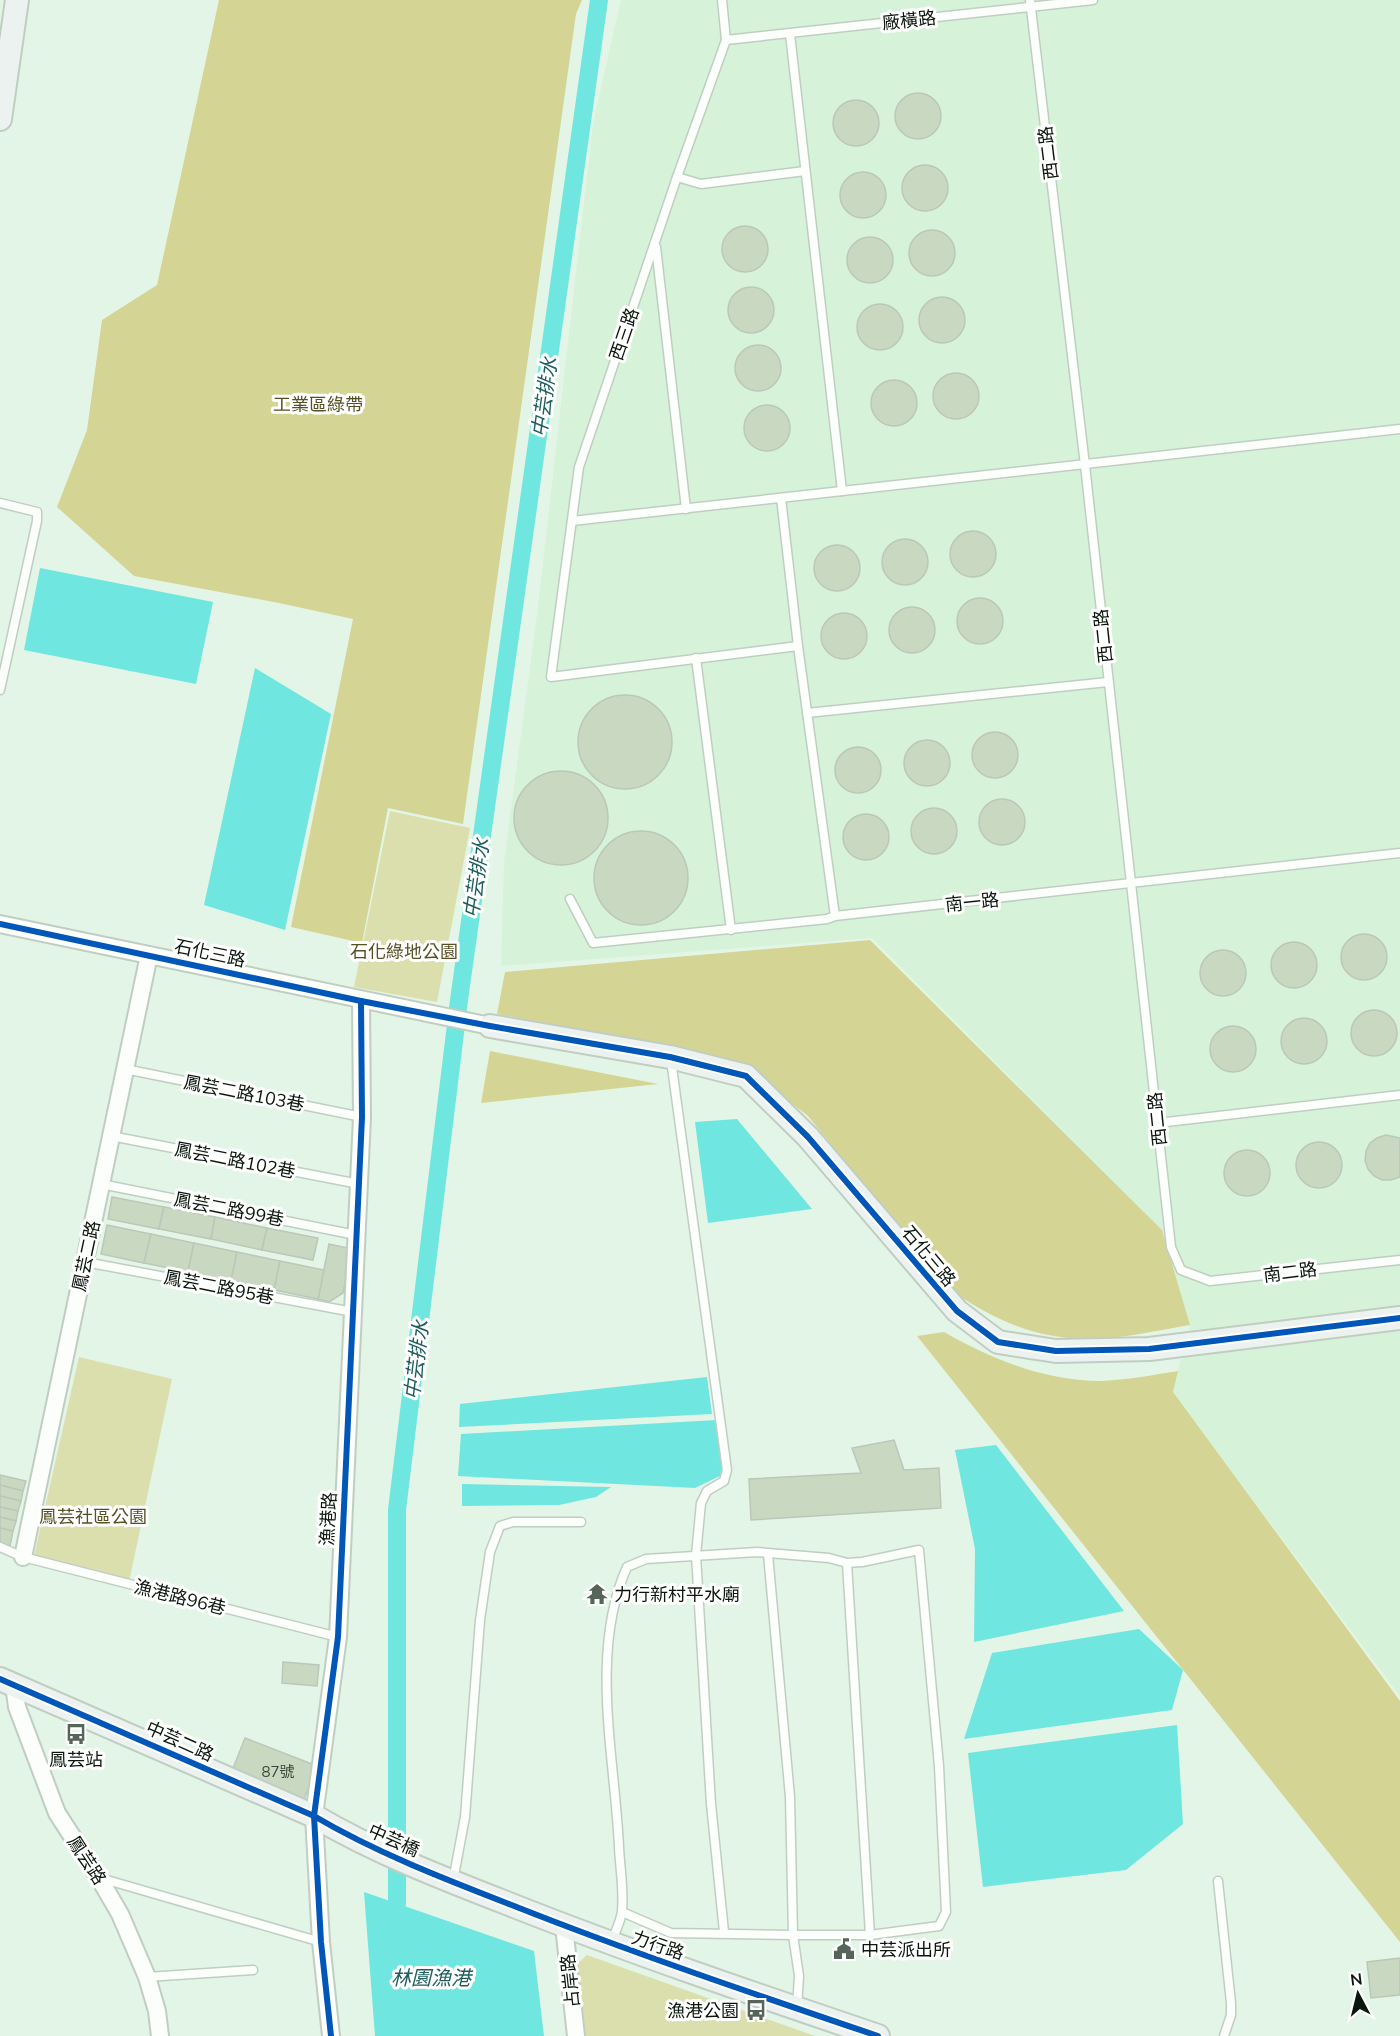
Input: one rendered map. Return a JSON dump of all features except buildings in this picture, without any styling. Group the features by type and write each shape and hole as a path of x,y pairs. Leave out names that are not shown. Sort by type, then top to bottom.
{"street":[{"path":"0,119 17,0"},
{"name":"石化三路","path":"0,924 361,1001 670,1057 746,1076 808,1137 957,1311 998,1342 1056,1351 1149,1349 1400,1318"},
{"name":"鳳芸二路","path":"23,1557 149,956"},
{"name":"漁港路","path":"331,2036 321,1942 314,1816 338,1637 362,1117 361,1001"},
{"name":"中芸二路","path":"7,1682 314,1816 345,1834"},
{"name":"鳳芸路","path":"7,1682 57,1813 120,1914 147,1977 157,2011 160,2036"},
{"name":"中芸橋","path":"345,1834 431,1873"},
{"name":"力行路","path":"431,1873 610,1944 878,2036"},
{"name":"占岸路","path":"564,1926 576,2036"}],"lane":[{"name":"西三路","path":"696,658 551,677 579,467 726,40 722,0"},
{"name":"廠橫路","path":"726,40 1030,3 1092,0"},
{"name":"西二路","path":"1030,3 1085,465 1171,1247 1181,1270"},
{"path":"790,34 842,492"},
{"path":"677,177 701,184 805,171"},
{"path":"655,244 686,509"},
{"path":"572,521 1400,429"},
{"path":"781,498 798,646 835,916"},
{"path":"0,503 37,512 0,690"},
{"path":"731,930 696,658 798,646"},
{"path":"807,714 1108,682"},
{"name":"南一路","path":"570,899 593,943 731,930 827,919 835,916 1400,854"},
{"path":"670,1057 728,1470 724,1481 707,1491 701,1503 696,1555 711,1804 724,1932"},
{"name":"鳳芸二路103巷","path":"125,1069 362,1117"},
{"path":"1158,1123 1400,1095"},
{"name":"鳳芸二路102巷","path":"111,1136 359,1184"},
{"name":"鳳芸二路99巷","path":"101,1184 356,1235"},
{"name":"南二路","path":"1181,1270 1210,1281 1400,1260"},
{"name":"鳳芸二路95巷","path":"85,1262 353,1312"},
{"path":"453,1882 465,1817 480,1620 490,1552 500,1526 513,1522 581,1522"},
{"name":"漁港路96巷","path":"0,1547 23,1557 338,1637"},
{"path":"610,1944 622,1912 606,1666 618,1588 627,1567 646,1559 757,1552 830,1558 847,1563 919,1550 939,1766 946,1912 939,1926 870,1935 671,1933 622,1912"},
{"path":"768,1554 790,1797 793,1935 799,1976 797,2008"},
{"path":"847,1563 870,1935"},
{"path":"99,1878 321,1942"},
{"path":"1218,1881 1231,2003 1231,2015 1224,2036"},
{"path":"147,1977 253,1970"}],"shaded area":[{"path":"621,0 1400,0 1400,1696 1172,1392 1190,1325 1162,1230 872,938 501,966 504,862 537,615 593,123"}],"green space":[{"name":"工業區綠帶","path":"219,0 582,0 576,14 463,824 388,808 362,943 291,927 353,619 134,576 57,507 87,430 102,320 157,285"},
{"name":"石化綠地公園","path":"390,811 470,828 437,1002 354,987"},
{"path":"870,940 1162,1230 1190,1325 1118,1337 1074,1339 1035,1332 997,1318 946,1286 808,1116 763,1081 718,1059 694,1051 497,1014 505,972"},
{"path":"490,1051 658,1084 481,1103"},
{"path":"944,1332 980,1351 1019,1367 1059,1377 1100,1381 1178,1371 1173,1392 1400,1701 1400,1942 917,1336"},
{"name":"鳳芸社區公園","path":"79,1357 172,1379 129,1582 34,1556"},
{"path":"587,1955 815,2036 586,2036 577,1964"}],"water":[{"path":"40,568 213,602 196,684 24,650"},
{"path":"255,668 331,714 285,930 204,905"},
{"path":"737,1119 812,1209 708,1223 695,1122"},
{"path":"707,1377 712,1414 459,1427 460,1404"},
{"path":"717,1420 723,1464 720,1476 695,1488 458,1476 461,1434"},
{"path":"996,1445 1124,1611 974,1642 975,1549 955,1450"},
{"path":"462,1484 611,1487 596,1497 559,1505 462,1506"},
{"path":"1139,1629 1183,1670 1172,1710 964,1739 992,1653"},
{"path":"1177,1725 1183,1824 1126,1870 983,1887 968,1753"},
{"name":"林園漁港","path":"364,1892 534,1951 544,2036 375,2036"}],"waterway":[{"name":"中芸排水","path":"397,1904 397,1510 459,1000 599,0"}],"cycle path":[{"path":"0,924 361,1001 670,1057 746,1076 808,1137 957,1311 998,1342 1056,1351 1149,1349 1400,1318"},
{"path":"331,2036 321,1942 314,1816 338,1637 362,1117 361,1001"},
{"path":"0,1679 314,1816 385,1853 434,1874 646,1956 878,2036"}],"place":[{"name":"力行新村平水廟","path":"597,1594"},
{"name":"鳳芸站","path":"76,1734"},
{"name":"中芸派出所","path":"844,1949"},
{"name":"漁港公園","path":"756,2010"}]}
